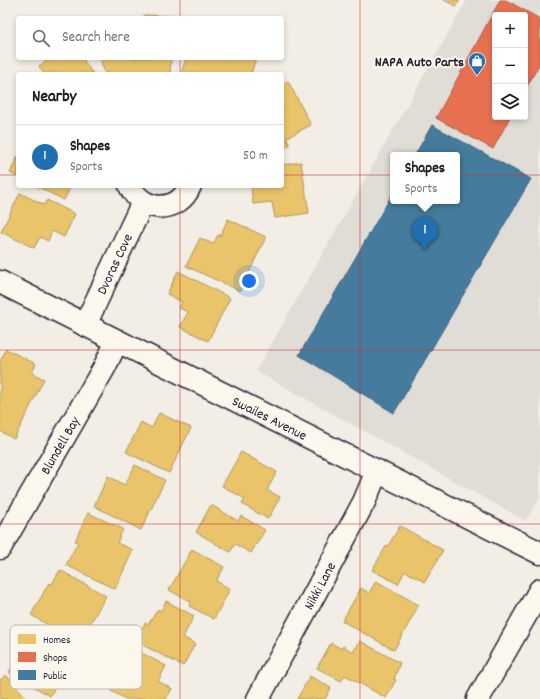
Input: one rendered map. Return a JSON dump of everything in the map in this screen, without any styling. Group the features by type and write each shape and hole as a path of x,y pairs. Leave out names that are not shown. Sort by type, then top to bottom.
{"street":[{"name":"Dvoras Cove","path":"86,325 136,194 153,207 164,207 175,204 184,197 189,188"},
{"name":"Swailes Avenue","path":"0,282 540,553"},
{"name":"Blundell Bay","path":"0,548 100,374 117,341"},
{"name":"Nikki Lane","path":"258,699 364,502 377,471"},
{"path":"478,699 540,590"}],"shaded area":[{"path":"467,0 540,0 540,497 526,521 256,371"}],"building: Homes":[{"path":"444,0 460,0 456,6"},
{"path":"144,15 174,16 144,16"},
{"path":"48,60 83,60 92,72 43,72 39,66"},
{"path":"101,60 171,60 170,72 104,72"},
{"path":"185,60 255,60 252,72 182,72"},
{"path":"288,81 311,125 286,138 290,145 284,148 284,83"},
{"path":"16,160 16,176 10,173"},
{"path":"301,162 309,213 275,218 272,202 253,204 251,188 284,188 284,165"},
{"path":"40,188 70,188 64,200"},
{"path":"20,193 44,205 47,200 75,214 64,237 52,231 48,241 40,237 34,248 1,232"},
{"path":"228,219 266,237 240,291 186,266 200,238 213,244 218,235 220,236"},
{"path":"178,271 230,298 208,341 180,327 188,312 179,308 182,302 167,294"},
{"path":"6,349 36,364 32,373 44,379 14,439 0,431 0,362"},
{"path":"159,413 191,428 169,473 126,452 141,422 152,428"},
{"path":"241,452 277,472 267,490 280,497 268,519 242,504 245,499 222,486"},
{"path":"135,465 165,480 141,530 94,506 108,476 125,485"},
{"path":"211,505 238,521 241,516 265,530 251,553 235,544 230,552 196,532"},
{"path":"88,513 123,529 117,543 133,550 115,589 66,565 78,542 75,541"},
{"path":"400,526 443,550 425,582 405,571 398,584 372,570"},
{"path":"192,549 224,567 216,581 230,589 214,619 189,606 191,602 169,590"},
{"path":"60,570 106,596 89,625 48,625 31,615 49,583 52,584"},
{"path":"376,581 419,605 394,650 342,621 361,588 369,593"},
{"path":"166,601 194,616 183,637 195,644 183,666 142,645 142,628 145,623 148,625 158,609 161,611"},
{"path":"360,641 400,663 394,679 396,680 386,698 345,675 341,681 317,668 331,643 342,649 343,646 353,652"},
{"path":"142,653 166,666 158,681 172,689 166,699 126,699 111,691 112,689 142,689"},
{"path":"6,675 10,679 10,689 19,689 26,697 23,699 0,699 0,680"},
{"path":"310,676 331,688 325,699 297,699"},
{"path":"38,689 54,689 50,696"}],"building: Shops":[{"name":"NAPA Auto Parts","path":"500,0 506,0 527,12 493,12"},
{"name":"NAPA Auto Parts","path":"528,12 540,19 540,63 528,85"},
{"name":"NAPA Auto Parts","path":"492,15 492,120 508,120 493,149 436,118"}],"building: Public":[{"path":"432,125 531,179 394,413 299,355 390,198 390,204 460,204 460,152 417,152"}],"place":[{"name":"NAPA Auto Parts","path":"477,76"},
{"name":"Shapes","path":"425,250"}]}
